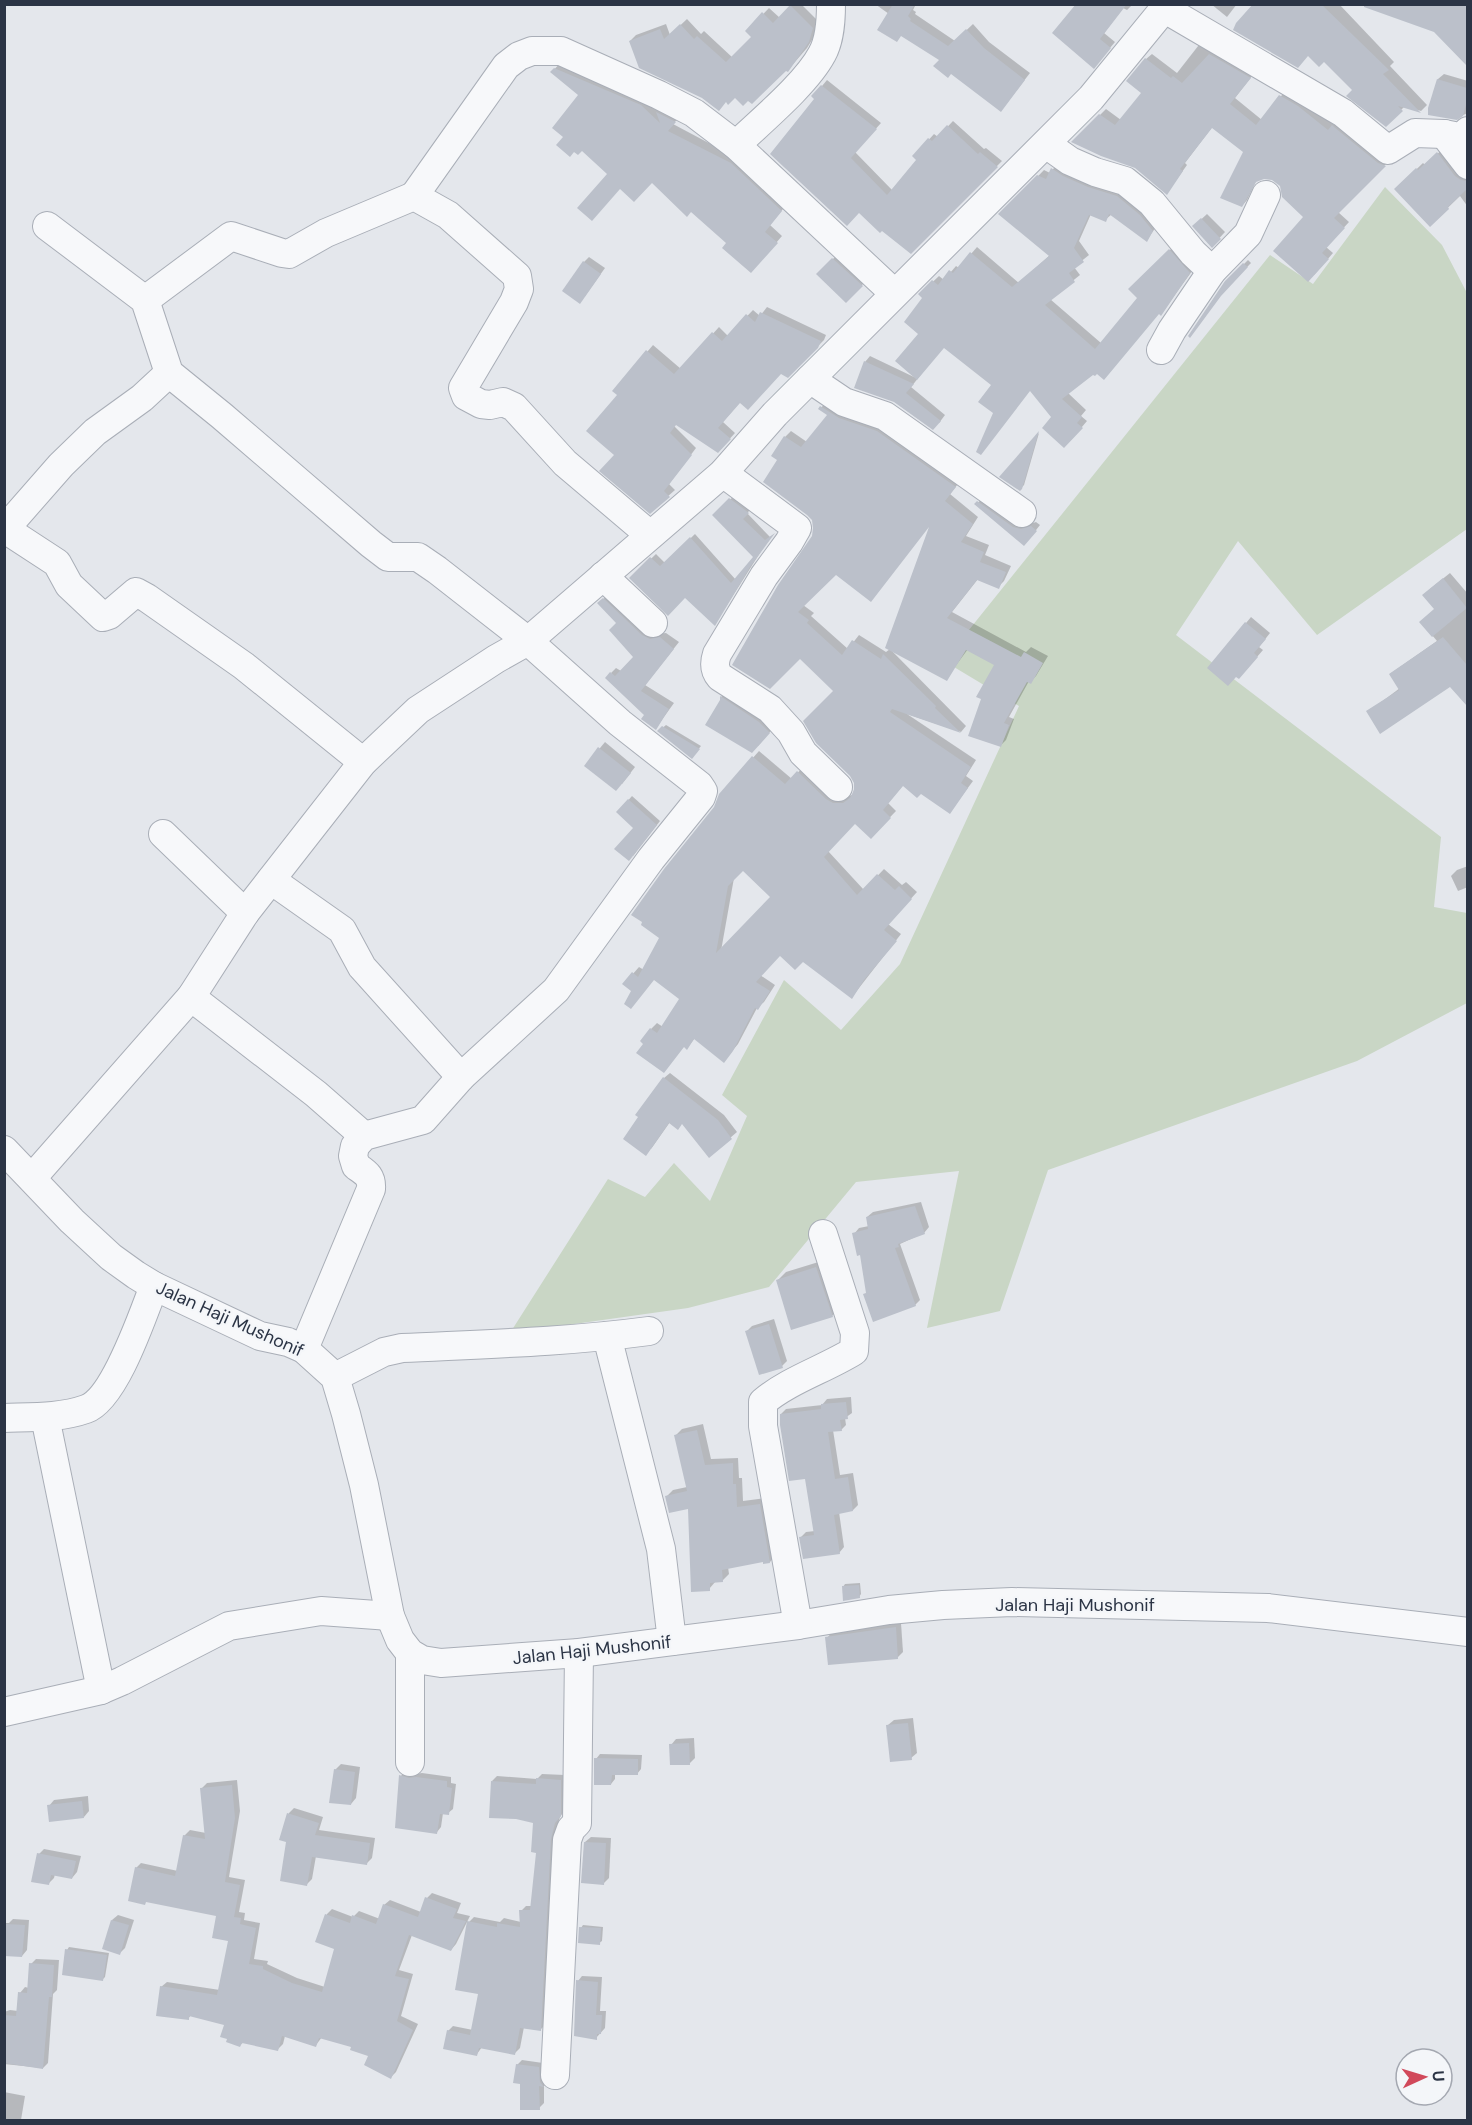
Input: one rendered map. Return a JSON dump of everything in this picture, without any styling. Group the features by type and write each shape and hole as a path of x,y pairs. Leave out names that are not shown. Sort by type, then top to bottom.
{"street":[{"path":"736,145 804,79 822,55 829,38 831,4"},
{"path":"32,1178 191,997 245,912 363,762 418,710 528,641 723,473 775,414 1091,98 1166,7 1343,113 1388,150 1415,133 1456,132 1467,165"},
{"path":"145,300 231,236 288,254 326,233 414,196 506,66 519,56 532,51 561,51 694,113 736,145 894,293"},
{"path":"1046,144 1070,161 1125,181 1152,203 1193,253 1212,271"},
{"path":"1161,350 1212,271 1248,234 1266,195"},
{"path":"414,196 448,214 517,276 519,289 514,302 463,387 466,396 480,404 503,402 514,407 565,462 650,535"},
{"path":"47,226 145,300 169,373 388,557 418,557 528,641 620,723 699,785 703,791 701,797 651,859 556,990 461,1077 423,1120 364,1136 355,1146 353,1156 356,1166 369,1174 372,1181 371,1189 304,1349"},
{"path":"169,373 141,398 95,432 61,465 5,530 57,563 69,585 103,617 109,615 136,592 147,597 244,666 363,762"},
{"path":"810,379 844,402 885,416 1022,513"},
{"path":"723,473 797,528 764,576 717,654 716,673 770,709 791,732 803,753 838,787"},
{"path":"603,576 653,623"},
{"path":"163,834 245,912"},
{"path":"272,880 342,930 362,967 461,1077"},
{"path":"191,997 316,1094 364,1136"},
{"name":"Jalan Haji Mushonif","path":"4,1150 72,1221 111,1257 154,1286 260,1336 288,1342 304,1349 335,1377"},
{"path":"798,1626 763,1426 763,1402 776,1392 854,1351 855,1333 823,1234"},
{"path":"4,1418 45,1417 89,1408 124,1363 154,1286"},
{"path":"410,1762 410,1653 400,1640 390,1616 364,1485 335,1377 384,1352 402,1348 607,1336 649,1331"},
{"path":"607,1336 661,1549 672,1641"},
{"path":"45,1417 101,1690"},
{"name":"Jalan Haji Mushonif","path":"410,1653 422,1660 441,1663 579,1653 798,1626 890,1610 1012,1602 1268,1608 1467,1632"},
{"path":"4,1712 101,1690 122,1682 229,1626 321,1611 390,1616"},
{"path":"555,2075 567,1840 571,1829 577,1823 579,1653"}],"green space":[{"path":"1385,187 1442,245 1467,293 1467,529 1317,635 1238,541 1176,635 1441,837 1434,907 1467,913 1467,1003 1357,1061 1048,1170 1000,1311 927,1328 959,1171 856,1182 769,1287 688,1308 510,1333 608,1179 645,1197 674,1163 710,1201 747,1116 722,1095 784,980 841,1030 900,964 1019,706 944,661 1270,255 1313,284"}],"building":[{"path":"893,4 915,4 908,16 910,21 948,46 966,29 984,48 1025,80 1001,112 951,74 948,78 933,66 939,60 901,36 897,42 877,30"},
{"path":"1076,4 1127,4 1100,39 1111,48 1094,69 1052,33"},
{"path":"1253,4 1321,4 1389,70 1383,74 1421,113 1398,106 1403,111 1386,127 1346,96 1352,90 1324,62 1319,67 1308,56 1298,68 1233,30 1236,23"},
{"path":"1364,4 1467,4 1467,66 1434,32 1364,7"},
{"path":"790,5 813,28 809,42 788,72 786,71 752,104 748,101 743,106 735,98 728,105 726,102 719,111 702,98 639,68 629,41 660,29 664,39 680,24 694,39 697,36 726,62 751,37 745,31 762,12 773,23"},
{"path":"1209,54 1251,78 1230,104 1256,125 1279,95 1298,106 1328,130 1332,125 1378,163 1386,166 1334,218 1345,228 1322,253 1329,259 1308,282 1273,251 1303,217 1282,197 1280,186 1272,180 1264,179 1256,182 1242,207 1220,198 1243,152 1212,128 1180,169 1183,171 1167,195 1135,168 1071,142 1099,114 1115,125 1141,93 1126,81 1145,58 1171,78 1173,76 1182,83"},
{"path":"554,68 641,105 660,123 656,112 676,122 668,131 731,163 782,211 765,232 778,243 751,273 722,248 726,243 691,212 687,217 652,183 634,202 620,189 592,221 577,208 607,174 582,151 578,155 574,152 570,157 556,145 563,137 552,128 578,95 550,72"},
{"path":"1437,79 1467,88 1467,101 1463,116 1457,120 1428,115"},
{"path":"821,85 877,129 851,158 887,195 916,160 912,156 928,138 932,141 947,125 978,154 980,152 998,167 911,254 882,231 880,233 859,213 847,226 770,154 814,99 811,96"},
{"path":"1437,152 1455,176 1467,181 1467,189 1430,227 1394,189"},
{"path":"1051,168 1088,187 1117,196 1140,215 1153,231 1147,242 1109,214 1106,222 1089,215 1074,248 1084,262 1069,273 1075,282 1045,305 1095,349 1137,298 1128,289 1169,249 1190,273 1161,316 1159,314 1104,380 1097,374 1093,375 1062,399 1082,417 1077,423 1083,428 1064,448 1042,428 1051,417 1030,391 981,455 976,452 993,413 978,402 991,385 944,348 917,380 895,361 918,334 904,322 922,298 918,294 932,280 938,285 949,270 953,273 970,252 1012,287 1049,256 998,214 1037,175 1046,179"},
{"path":"1201,218 1221,239 1212,248 1192,226"},
{"path":"832,258 863,286 846,303 816,274"},
{"path":"583,261 601,274 580,304 562,291"},
{"path":"1243,263 1248,267 1221,296 1190,338 1188,336 1225,281"},
{"path":"760,312 821,341 818,348 788,378 781,374 748,410 740,403 718,428 731,439 718,453 676,425 670,433 692,455 664,491 670,497 650,514 599,471 614,455 586,431 617,395 612,391 646,350 674,374 712,332 722,341 746,314 755,322"},
{"path":"864,361 914,384 906,393 941,421 933,430 894,402 854,388"},
{"path":"820,406 839,418 877,431 956,487 945,501 973,524 961,542 984,552 980,562 1006,572 999,589 977,580 947,618 1021,657 1024,652 1043,663 1031,684 1027,682 1004,723 1009,725 1001,747 968,736 981,699 976,697 994,665 966,650 947,681 885,648 929,527 871,602 836,575 798,612 809,620 807,623 842,655 852,640 881,659 883,654 936,706 935,708 961,733 892,709 890,712 971,767 961,783 968,788 950,814 921,794 917,798 903,786 883,810 891,818 871,839 855,824 824,857 857,895 877,874 895,890 899,886 912,899 884,930 897,941 864,980 852,999 803,962 795,970 780,956 756,982 770,991 758,1010 755,1008 733,1051 724,1063 694,1039 687,1050 684,1047 664,1073 636,1053 643,1044 640,1041 650,1028 657,1033 679,999 654,980 631,1009 624,1004 631,991 622,984 632,972 638,977 659,938 631,915 664,869 714,807 719,794 752,756 785,784 797,771 833,803 843,803 850,798 854,790 854,783 850,776 816,743 803,721 833,691 800,659 770,689 732,665 778,585 812,536 812,520 763,482 777,460 771,456 784,436 801,447 827,415 818,409","holes":["743,871 770,897 716,953 728,886"]},
{"path":"1039,431 1022,489 1020,491 999,477"},
{"path":"729,498 749,513 743,519 765,540 775,533 750,567 715,626 685,598 668,616 629,578 650,557 660,566 690,537 731,583 753,557 712,515"},
{"path":"977,501 1013,527 1021,529 1031,526 1037,531 1024,546 974,504"},
{"path":"1443,578 1467,608 1432,637 1419,622 1434,609 1422,595"},
{"path":"603,598 642,635 650,639 660,637 674,649 641,691 669,709 656,730 641,719 644,715 605,678 610,672 615,676 633,657 609,630 616,623 597,603"},
{"path":"1245,622 1266,639 1254,653 1258,657 1239,679 1236,677 1228,686 1207,668"},
{"path":"1443,637 1467,665 1467,706 1450,687 1380,734 1366,711 1399,690 1389,674"},
{"path":"720,696 759,722 770,733 752,753 705,725 720,700"},
{"path":"662,726 700,749 692,759 657,731"},
{"path":"598,747 631,773 616,791 584,766"},
{"path":"628,799 657,825 629,861 614,849 633,828 616,812"},
{"path":"663,1077 718,1120 732,1139 709,1158 682,1124 678,1130 669,1123 646,1156 623,1139 638,1117 635,1115"},
{"path":"915,1206 925,1234 898,1244 899,1247 895,1248 916,1306 873,1322 863,1294 866,1293 860,1255 857,1256 852,1233 868,1229 866,1217"},
{"path":"816,1267 833,1317 791,1330 776,1280"},
{"path":"769,1324 783,1368 759,1375 745,1331"},
{"path":"846,1402 848,1419 840,1420 842,1431 828,1432 835,1479 848,1477 853,1511 834,1515 840,1554 803,1559 799,1537 814,1535 805,1479 789,1481 780,1414 821,1409 821,1404"},
{"path":"697,1430 705,1465 733,1463 733,1484 736,1484 737,1507 760,1504 770,1563 763,1564 763,1562 722,1570 723,1582 710,1583 710,1591 691,1592 688,1509 669,1513 665,1496 687,1491 674,1435"},
{"path":"859,1585 860,1598 843,1601 842,1586"},
{"path":"896,1627 898,1659 828,1665 825,1637"},
{"path":"908,1723 912,1760 890,1762 886,1725"},
{"path":"689,1743 690,1765 670,1765 669,1744"},
{"path":"594,1758 638,1759 638,1775 612,1775 611,1785 594,1785"},
{"path":"334,1769 355,1772 351,1805 329,1803"},
{"path":"399,1775 447,1781 447,1787 452,1788 449,1815 440,1814 437,1834 395,1828"},
{"path":"536,1778 561,1780 561,1816 555,1823 551,1839 541,2031 520,2028 515,2055 479,2048 477,2056 443,2049 447,2030 470,2035 478,1994 455,1990 467,1921 497,1927 497,1923 520,1927 519,1910 530,1910 536,1853 531,1852 533,1823 516,1819 489,1818 491,1781 536,1784"},
{"path":"232,1785 235,1818 225,1882 240,1885 234,1917 241,1918 240,1924 256,1928 249,1964 263,1966 263,1969 292,1983 322,1992 334,1949 315,1942 325,1914 350,1923 352,1915 376,1924 383,1904 418,1917 425,1897 457,1909 453,1918 466,1921 451,1951 409,1935 395,1976 409,1979 397,2021 413,2030 391,2079 364,2065 368,2056 350,2050 351,2047 319,2038 316,2047 282,2036 278,2051 242,2043 240,2047 220,2037 224,2025 189,2016 189,2020 156,2016 160,1986 217,1995 228,1941 212,1938 216,1916 146,1902 145,1905 128,1901 135,1867 175,1876 183,1835 205,1839 200,1788"},
{"path":"82,1801 84,1818 49,1822 47,1805"},
{"path":"287,1813 319,1823 315,1835 370,1843 367,1865 312,1857 307,1886 280,1881 286,1842 279,1840"},
{"path":"584,1842 606,1843 604,1885 581,1883"},
{"path":"37,1853 76,1861 72,1879 51,1875 49,1885 31,1882"},
{"path":"111,1920 129,1925 120,1955 102,1949"},
{"path":"6,1924 25,1925 22,1957 4,1956"},
{"path":"579,1927 601,1928 600,1945 578,1943"},
{"path":"65,1949 107,1955 103,1981 62,1975"},
{"path":"29,1963 54,1965 43,2069 4,2063 4,2015 16,2016 18,1992 27,1993"},
{"path":"576,1980 598,1982 596,2015 602,2015 601,2034 597,2034 597,2040 574,2036"},
{"path":"516,2064 539,2067 540,2082 544,2087 539,2086 540,2110 520,2110 520,2084 513,2083"}]}
